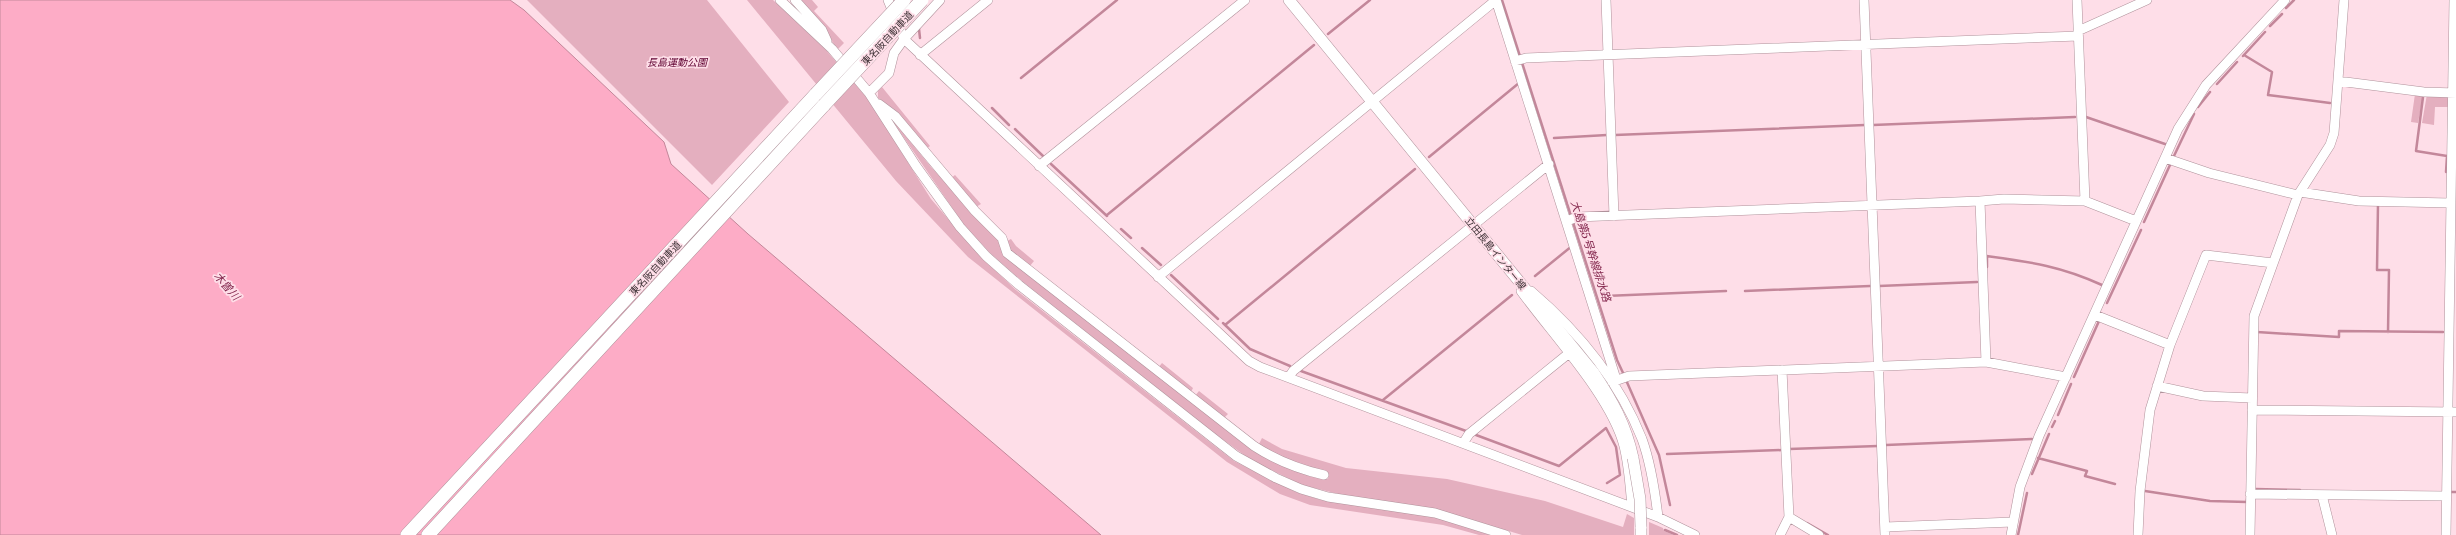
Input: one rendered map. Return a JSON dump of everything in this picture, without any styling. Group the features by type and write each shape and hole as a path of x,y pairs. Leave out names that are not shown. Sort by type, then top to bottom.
{"highway":[{"name":"東名阪自動車道","path":"407,535 904,0"},
{"name":"東名阪自動車道","path":"428,535 922,0"}],"main road":[{"name":"立田長島インター線","path":"1288,0 1473,224 1598,380 1616,406 1628,435 1633,458 1640,499 1641,531"}],"street":[{"path":"780,0 832,49 869,93 937,197 986,256 1025,290 1236,456 1300,489 1350,501 1435,513 1506,535"},
{"path":"795,0 822,30 832,49"},
{"path":"888,0 904,39 1240,354 1260,367 1464,442 1658,517 1695,535"},
{"path":"869,93 889,73 894,53 904,39 940,0"},
{"path":"920,54 988,0"},
{"path":"1039,166 1245,0"},
{"path":"1158,278 1496,0 1520,60 1549,164 1571,219 1616,380 1642,440 1650,466 1658,517"},
{"path":"1606,0 1614,216"},
{"path":"1864,0 1885,531 2013,522"},
{"path":"2077,0 2085,201"},
{"path":"1520,60 2078,34 2148,0"},
{"path":"2011,535 2026,470 2164,158 2194,100 2285,0"},
{"path":"2250,535 2254,316 2299,194 2330,145 2334,133 2344,0"},
{"path":"2446,535 2446,496 2452,412 2453,253 2450,203 2454,92 2454,0"},
{"path":"2338,81 2424,92 2454,92"},
{"path":"874,101 895,116 975,211 1002,238 1007,253 1254,446 1278,461 1298,469 1324,475"},
{"path":"2164,158 2209,173 2299,194 2359,201 2450,203"},
{"path":"1289,377 1293,371 1549,164"},
{"path":"1571,219 2004,199 2085,201 2136,221"},
{"path":"1980,201 1986,362"},
{"path":"2138,535 2147,427 2157,386 2170,344 2206,255 2273,263"},
{"path":"1515,277 1569,327 1616,380"},
{"path":"1515,277 1520,290 1592,384 1614,420 1624,445 1632,507"},
{"path":"2095,315 2170,344"},
{"path":"1464,442 1469,434 1568,354"},
{"path":"1616,380 1629,376 1986,362 2066,377"},
{"path":"1780,535 1789,517 1782,370"},
{"path":"2157,386 2203,396 2252,398"},
{"path":"2252,410 2452,412"},
{"path":"2250,494 2446,496"},
{"path":"2322,495 2332,535"},
{"path":"1789,517 1819,535"}],"green space":[{"name":"長島運動公園","path":"527,0 707,0 789,102 712,185"},
{"path":"747,0 773,0 825,49 868,99 931,199 980,256 1016,290 1234,461 1296,492 1321,500 1434,517 1490,535 1479,535 1443,525 1310,505 1280,494 1227,462 968,257 896,181"},
{"path":"800,0 812,0 818,7 814,11 844,43 838,49"},
{"path":"882,87 930,146 925,150 889,106 878,98 878,91"},
{"path":"2415,94 2423,95 2418,123 2411,122"},
{"path":"2427,94 2448,97 2448,107 2435,107 2434,125 2422,123"},
{"path":"889,116 931,167 998,239 1005,256 1253,451 1309,476 1328,479 1329,474 1299,467 1258,446 1262,438 1282,449 1346,468 1447,479 1545,501 1623,527 1627,514 1634,518 1634,535 1522,535 1436,509 1355,498 1302,485 1251,460 1214,433 1022,281 990,253 964,225"},
{"path":"955,175 981,204 976,207 950,179"},
{"path":"1011,239 1016,246 1034,261 1029,267 1009,252 1005,242"},
{"path":"1162,363 1193,388 1191,392 1158,368"},
{"path":"1199,391 1228,414 1224,418 1195,396"},
{"path":"1649,522 1663,528 1664,531 1674,535 1649,535"}],"water":[{"name":"木曽川","path":"0,0 510,0 524,10 664,142 671,164 748,234 1101,535 0,535"}],"waterway":[{"path":"1021,78 1117,0"},
{"path":"1328,34 1370,0"},
{"name":"大島第5号幹線排水路","path":"1502,0 1617,360 1624,375"},
{"path":"2286,8 2294,0"},
{"path":"2270,26 2282,14"},
{"path":"919,29 920,38"},
{"path":"2243,56 2265,32"},
{"path":"1107,215 1314,45"},
{"path":"2244,55 2272,72 2268,95 2330,103"},
{"path":"2217,84 2237,62"},
{"path":"1429,157 1519,83"},
{"path":"2198,107 2210,92"},
{"path":"2423,97 2416,151 2447,156 2446,172"},
{"path":"992,108 1009,125"},
{"path":"2173,158 2194,114"},
{"path":"1873,125 2075,117"},
{"path":"2086,117 2165,144"},
{"path":"1615,135 1865,125"},
{"path":"1015,129 1043,156"},
{"path":"1554,138 1607,135"},
{"path":"1051,164 1107,216"},
{"path":"2144,222 2170,165"},
{"path":"1225,325 1415,169"},
{"path":"2378,204 2377,270 2389,270 2388,332"},
{"path":"1121,229 1131,238"},
{"path":"2107,303 2141,230"},
{"path":"1535,276 1572,246"},
{"path":"1142,248 1161,265"},
{"path":"1987,267 1987,256 2017,260 2073,273 2102,285"},
{"path":"1171,275 1218,319"},
{"path":"1879,286 1977,282"},
{"path":"1745,291 1870,286"},
{"path":"1605,296 1726,291"},
{"path":"1383,400 1512,295"},
{"path":"2074,377 2099,321"},
{"path":"1223,323 1250,349 1290,366"},
{"path":"2257,332 2339,337 2339,331 2443,332"},
{"path":"1301,371 1466,431"},
{"name":"大島第5号幹線排水路","path":"1626,380 1659,455 1670,505"},
{"path":"2058,415 2071,384"},
{"path":"2052,427 2055,421"},
{"path":"1476,435 1559,466 1606,428 1616,447 1620,475 1607,483"},
{"path":"2032,474 2049,434"},
{"path":"1886,445 2032,439"},
{"path":"1789,449 1878,446"},
{"path":"1667,454 1782,450"},
{"path":"2038,458 2087,471 2085,476 2115,484"},
{"path":"2255,489 2300,490"},
{"path":"2145,491 2210,501 2247,502 2247,499"},
{"path":"2450,492 2456,492"},
{"path":"2018,535 2027,493"},
{"path":"1807,523 1828,535"},
{"path":"1665,530 1677,535"}]}
